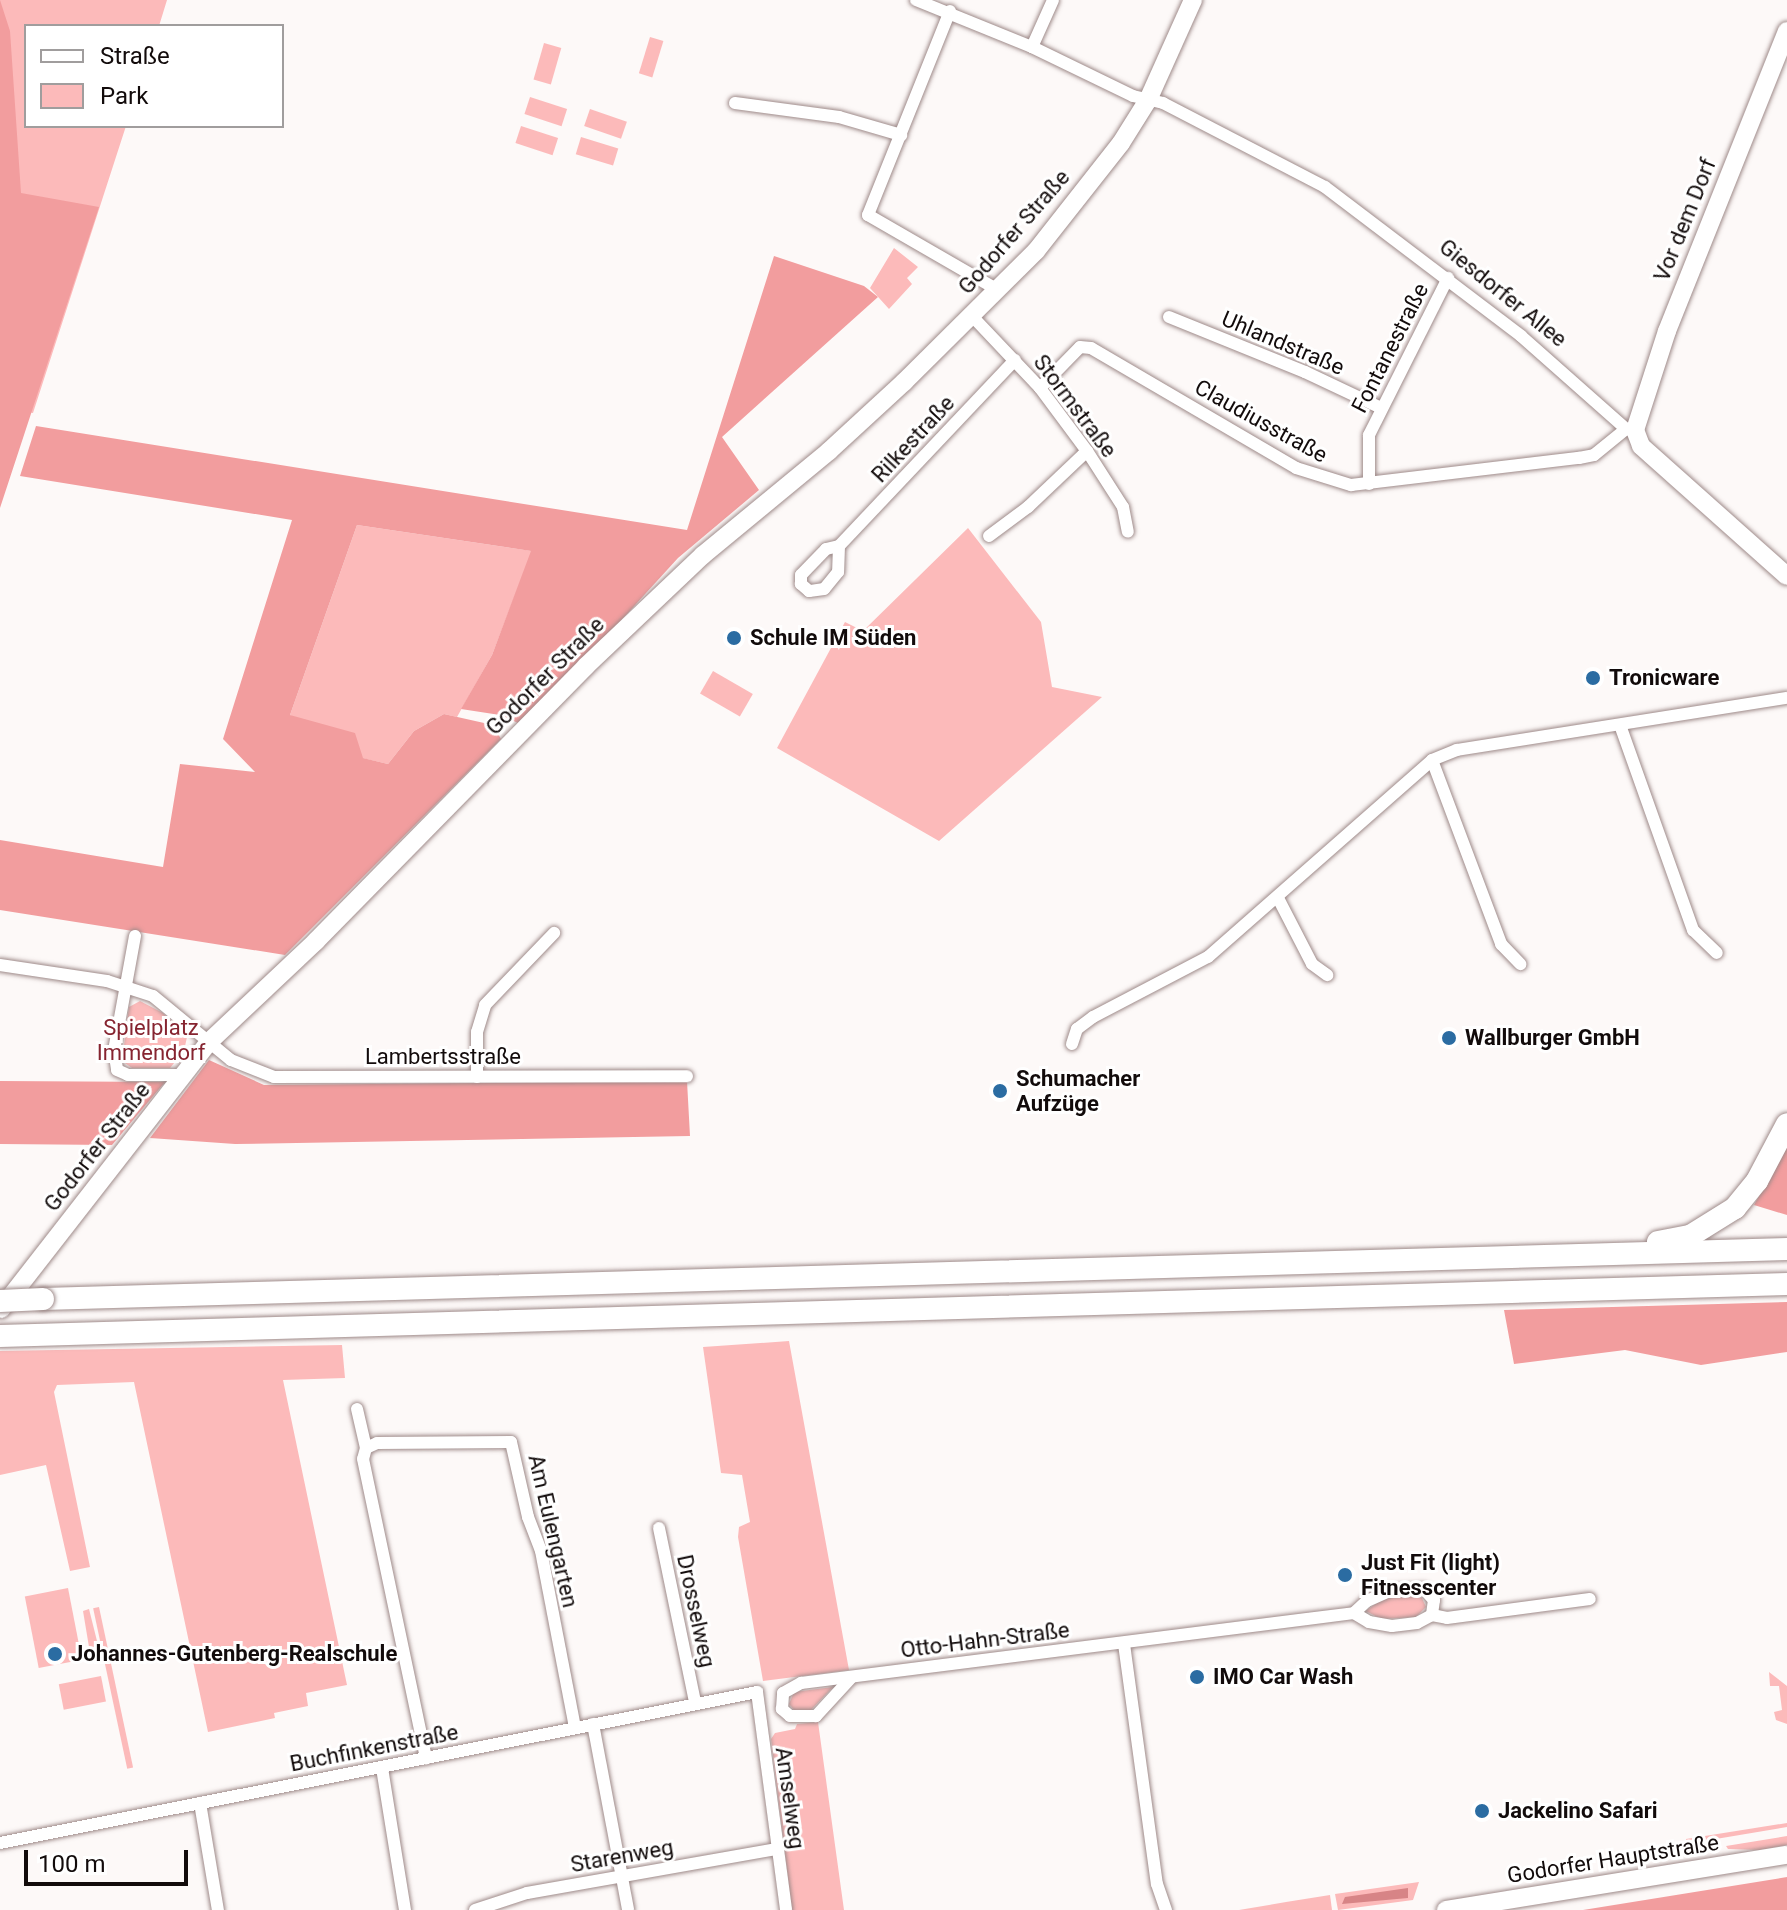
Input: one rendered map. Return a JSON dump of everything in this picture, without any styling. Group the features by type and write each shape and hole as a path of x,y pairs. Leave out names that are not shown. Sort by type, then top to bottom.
{"highway":[{"path":"1594,1255 1690,1236 1714,1224 1735,1208 1757,1181 1787,1124"},
{"path":"0,1301 1787,1249"},
{"path":"8,1335 1787,1284"}],"street":[{"name":"Giesdorfer Allee","path":"916,0 950,11 1148,100 1163,103 1325,187 1521,336 1630,429 1641,446 1787,576"},
{"path":"1032,47 1053,0"},
{"name":"Godorfer Straße","path":"0,1311 209,1042 316,941 586,666 703,555 829,451 972,316 1049,236 1121,143 1148,100 1193,0"},
{"path":"950,11 868,215 998,290"},
{"name":"Vor dem Dorf","path":"1630,429 1787,31"},
{"path":"735,103 839,117 901,135"},
{"name":"Fontanestraße","path":"1369,484 1367,449 1381,408 1448,278"},
{"name":"Stormstraße","path":"972,316 1040,388 1087,451 1123,507 1128,532"},
{"name":"Uhlandstraße","path":"1169,317 1305,372 1381,408"},
{"name":"Claudiusstraße","path":"1040,388 1080,347 1091,348 1296,468 1340,483 1369,484 1579,458 1594,455 1630,429"},
{"name":"Rilkestraße","path":"839,546 1015,360"},
{"path":"989,536 1028,507 1087,451"},
{"path":"1072,1044 1077,1029 1093,1017 1208,957 1278,898 1414,772 1432,760 1457,750 1787,698"},
{"path":"1620,725 1693,930 1717,953"},
{"path":"1432,760 1501,944 1520,964"},
{"path":"1278,898 1312,964 1327,975"},
{"path":"477,1077 477,1032 485,1005 554,933"},
{"path":"135,936 114,1050 117,1070 128,1075 184,1075"},
{"name":"Lambertsstraße","path":"0,965 126,986 153,996 231,1060 274,1077 687,1076"},
{"path":"357,1409 366,1448 363,1459 426,1758"},
{"name":"Am Eulengarten","path":"366,1448 377,1443 511,1442 528,1517 541,1551 575,1727"},
{"name":"Drosselweg","path":"659,1528 695,1702"},
{"name":"Otto-Hahn-Straße","path":"851,1678 816,1716 790,1716 782,1709 781,1699 788,1687 851,1678 1124,1644 1354,1613 1377,1595 1415,1588 1424,1589 1434,1600 1432,1615"},
{"name":"Otto-Hahn-Straße","path":"1354,1613 1369,1622 1392,1626 1417,1623 1432,1615 1447,1618 1587,1600"},
{"path":"1124,1644 1157,1884 1156,1910"},
{"name":"Buchfinkenstraße","path":"0,1843 757,1692"},
{"name":"Amselweg","path":"757,1692 786,1910"},
{"path":"593,1724 628,1910"},
{"path":"382,1768 405,1910"},
{"path":"200,1803 218,1910"},
{"name":"Starenweg","path":"475,1910 527,1893 777,1849"},
{"name":"Godorfer Hauptstraße","path":"1446,1910 1787,1855"},
{"path":"1157,1884 1166,1910"}],"green space":[{"path":"0,0 167,0 160,24 24,24 24,128 125,128 33,413 0,408"},
{"path":"650,37 663,41 652,77 639,73"},
{"path":"544,43 561,48 551,84 534,80"},
{"path":"530,97 567,109 562,126 524,114"},
{"path":"590,109 627,122 621,139 584,126"},
{"path":"521,126 558,138 553,155 515,143"},
{"path":"581,137 618,148 613,166 576,154"},
{"path":"894,248 918,267 907,278 912,284 889,309 870,288"},
{"path":"357,525 532,551 492,655 457,717 444,714 414,731 388,764 362,758 290,715"},
{"path":"968,528 1041,622 1052,687 1102,697 939,841 777,748 845,622 863,631"},
{"path":"713,671 753,694 740,717 700,694"},
{"name":"Spielplatz Immendorf","path":"140,1001 163,1013 187,1037 184,1051 170,1068 132,1068 122,1061 129,1007"},
{"path":"789,1341 849,1670 763,1681 738,1537 739,1527 750,1522 742,1475 721,1473 703,1347"},
{"path":"342,1345 345,1378 283,1380 347,1685 306,1693 308,1706 274,1713 275,1718 208,1732 134,1382 57,1385 54,1392 90,1567 70,1571 46,1465 0,1475 0,1351"},
{"path":"68,1588 82,1660 39,1668 25,1596"},
{"path":"1415,1595 1422,1598 1426,1607 1416,1617 1381,1619 1366,1611 1382,1599"},
{"path":"99,1607 133,1767 127,1769 93,1608"},
{"path":"89,1609 101,1657 91,1659 83,1611"},
{"path":"1769,1672 1787,1686 1787,1724 1776,1720 1774,1712 1782,1710 1779,1686 1770,1686"},
{"path":"101,1676 106,1702 64,1710 59,1684"},
{"path":"833,1687 810,1711 796,1712 789,1704 794,1692"},
{"path":"818,1722 844,1910 792,1910 771,1739 775,1733 795,1729 797,1724"},
{"path":"1787,1823 1787,1827 1686,1844 1686,1839"},
{"path":"1787,1836 1787,1845 1760,1850 1728,1849 1726,1846"},
{"path":"1419,1882 1413,1900 1338,1910 1335,1894"},
{"path":"1330,1895 1332,1910 1239,1910 1286,1902"}],"shaded area":[{"path":"0,0 10,31 21,193 99,207 0,508"},
{"path":"774,256 864,286 878,297 722,437 759,490 678,558 605,638 518,723 500,715 461,709 492,655 531,551 357,525 290,715 355,733 363,758 388,764 414,731 444,714 493,725 501,739 285,955 0,910 0,840 163,867 180,764 255,772 223,739 292,520 20,476 36,426 687,530"},
{"path":"209,1060 264,1085 687,1081 690,1136 235,1144 150,1138"},
{"path":"0,1081 165,1082 112,1145 0,1144"},
{"path":"1787,1145 1787,1215 1754,1205"},
{"path":"1787,1302 1787,1352 1701,1365 1625,1350 1514,1364 1504,1310"},
{"path":"1787,1877 1787,1910 1583,1910"},
{"path":"1408,1888 1408,1898 1342,1904 1345,1897"}],"place":[{"name":"Schule IM Süden","path":"734,638"},
{"name":"Tronicware","path":"1593,678"},
{"name":"Wallburger GmbH","path":"1449,1038"},
{"name":"Schumacher Aufzüge","path":"1000,1091"},
{"name":"Just Fit (light) Fitnesscenter","path":"1345,1575"},
{"name":"Johannes-Gutenberg-Realschule","path":"55,1654"},
{"name":"IMO Car Wash","path":"1197,1677"},
{"name":"Jackelino Safari","path":"1482,1811"}]}
